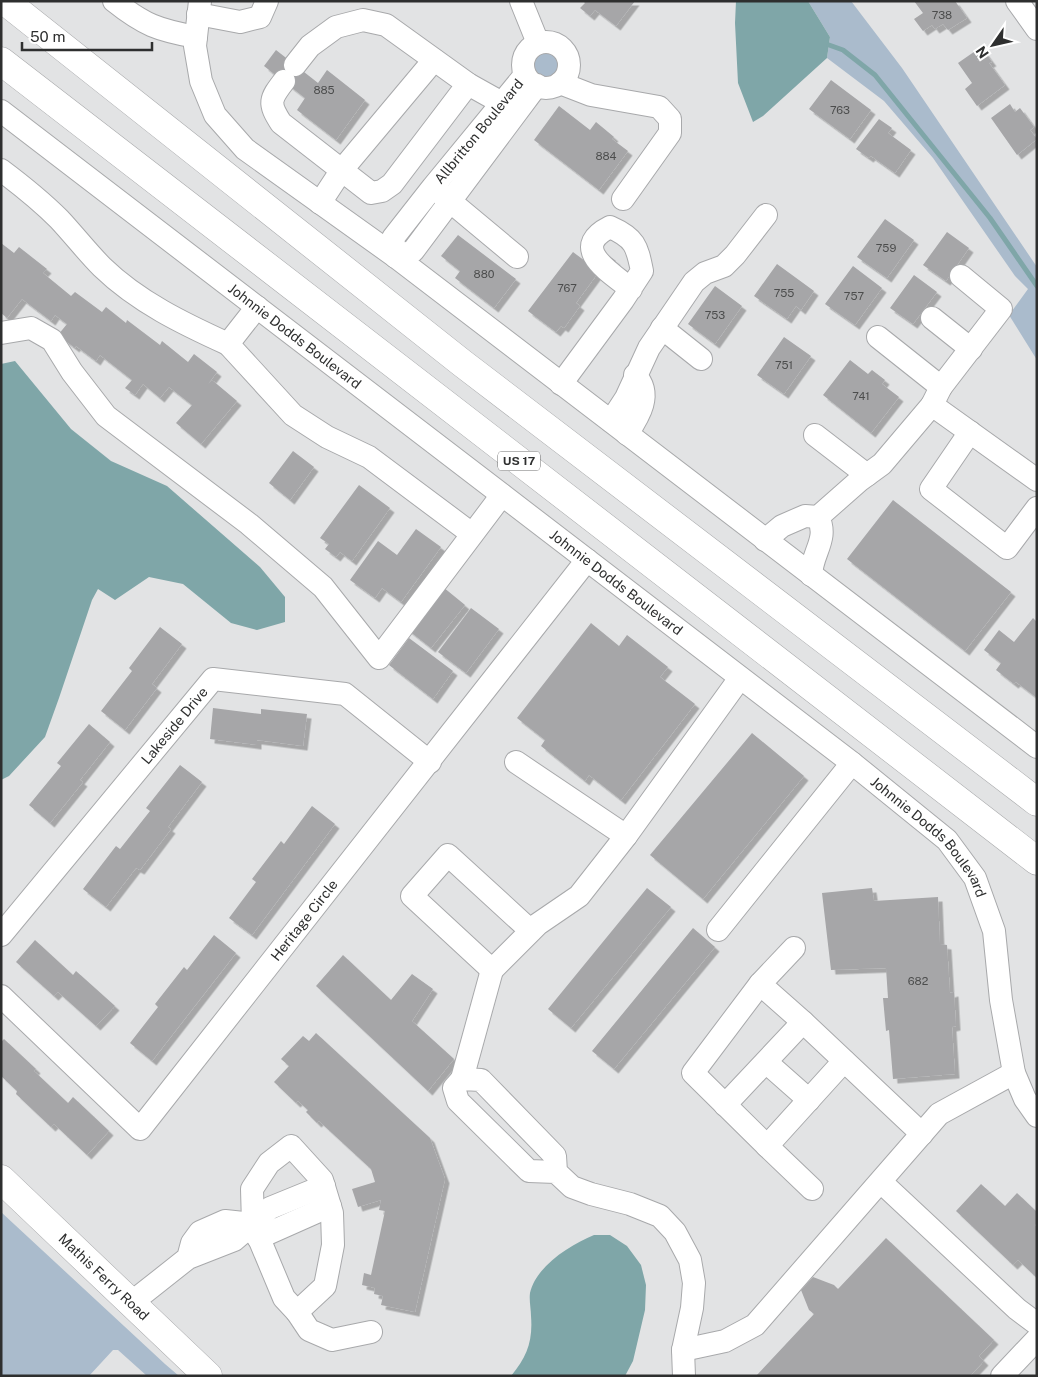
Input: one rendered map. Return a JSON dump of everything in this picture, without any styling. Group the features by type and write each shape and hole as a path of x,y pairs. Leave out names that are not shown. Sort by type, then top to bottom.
{"main road":[{"path":"5,1 462,363 1037,802"},
{"name":"US 17","path":"1,61 1037,861"},
{"name":"Mathis Ferry Road","path":"1,1179 208,1376"}],"street":[{"path":"114,1 147,25 171,33 196,37"},
{"path":"267,1 260,16 240,22 199,8 195,46 201,81 215,115 245,149 396,257 1037,747"},
{"path":"521,1 538,43"},
{"path":"1017,1 1037,29"},
{"path":"468,84 392,184 382,191 371,193 280,123 273,110 272,96 310,46 336,27 363,20 386,25 468,84 502,103"},
{"path":"548,42 558,45 566,53 569,64 567,74 560,83 550,88 531,80 523,66 524,56 530,48 538,43 548,42"},
{"path":"320,203 341,171 434,60"},
{"name":"Allbritton Boulevard","path":"531,80 450,202 413,251 396,257 393,238 432,187 502,103 531,80"},
{"path":"560,83 590,95 659,107 670,118 670,133 623,199"},
{"name":"Johnnie Dodds Boulevard","path":"1,110 852,763 947,840 976,878 994,932 1001,1000 1014,1074 1025,1099 1037,1116"},
{"path":"1,170 58,218 103,268 130,291 180,322 228,344 293,415 326,437 369,457 472,534"},
{"name":"Allbritton Boulevard","path":"432,187 450,202"},
{"path":"450,202 517,256"},
{"path":"619,427 637,418 644,400 641,382 635,375 662,328 694,282 705,273 724,266 735,255 766,214"},
{"path":"765,540 782,526 799,518 805,516 818,517 845,492 882,464 937,396 1001,309 961,276"},
{"path":"561,384 627,294"},
{"path":"228,344 257,307"},
{"path":"932,318 971,349"},
{"path":"1,333 31,328 52,340 72,372 106,416 249,524 324,587 379,658 502,496"},
{"path":"662,328 701,359"},
{"path":"878,337 970,432 1037,480"},
{"path":"970,432 931,490 1007,548 1037,508"},
{"path":"815,435 867,475"},
{"path":"811,575 812,561 822,534 822,526 818,517"},
{"name":"Heritage Circle","path":"1,996 140,1129 587,560"},
{"path":"684,1376 683,1350 692,1308 694,1283 690,1260 676,1232 660,1216 630,1204 572,1187 556,1172 528,1171 458,1101 454,1088 462,1079 492,970 538,924 579,896 626,836 740,678"},
{"name":"Lakeside Drive","path":"1,935 213,679 345,694 430,762"},
{"path":"516,762 626,836"},
{"path":"718,930 852,763"},
{"path":"492,970 412,896 448,855 531,931"},
{"path":"794,948 760,984 692,1073 812,1189"},
{"path":"760,984 922,1134"},
{"path":"726,1105 803,1022"},
{"path":"768,1146 844,1061"},
{"path":"766,1062 809,1100"},
{"path":"683,1350 725,1341 755,1325 939,1114 1014,1074"},
{"path":"462,1079 481,1080 555,1156 556,1172"},
{"path":"297,1312 325,1286 333,1245 332,1213 322,1180 291,1146 269,1163 252,1189 255,1231 284,1298 297,1312 309,1330 332,1340 371,1332"},
{"path":"881,1182 1017,1309 1037,1324"},
{"path":"131,1303 188,1258 255,1231 270,1208 327,1196"},
{"path":"1002,1376 1037,1338"}],"shaded area":[{"path":"736,1 808,1 830,37 827,58 763,116 753,122 738,83 735,23"},
{"path":"808,1 851,1 902,68 1037,267 1037,360 1009,315 1028,289 1015,276 933,158 884,101 827,58 830,37"},
{"path":"546,51 555,55 559,64 555,73 546,77 537,73 533,64 537,55"},
{"path":"15,361 71,429 111,461 167,486 260,567 285,597 285,622 257,630 231,623 183,584 149,577 115,600 98,589 92,600 45,737 9,776 1,780 1,364"},
{"path":"1,1212 179,1376 147,1376 118,1350 113,1350 89,1376 1,1376"},
{"path":"594,1235 610,1235 627,1246 641,1265 646,1285 645,1310 633,1361 625,1376 511,1376 525,1355 530,1341 530,1293 533,1283 555,1258 575,1244"}],"building":[{"path":"583,1 635,1 616,26 595,10 590,16 580,8 585,3"},
{"path":"914,1 955,1 967,18 948,30 943,24 935,29 932,25 923,31 914,19 923,13"},
{"path":"981,47 992,62 989,63 1005,85 977,106 965,89 972,83 958,63"},
{"path":"276,50 318,83 327,70 365,100 336,140 297,110 305,98 264,66"},
{"path":"831,80 871,110 850,139 809,109"},
{"path":"1010,104 1015,112 1020,108 1034,127 1030,130 1037,139 1017,155 991,118"},
{"path":"559,106 590,130 596,122 614,137 612,139 628,151 599,190 534,140"},
{"path":"879,119 892,128 888,133 911,150 895,173 871,156 869,158 856,149"},
{"path":"885,219 914,240 887,278 857,257"},
{"path":"947,232 969,248 946,281 923,265"},
{"path":"458,235 516,279 494,308 455,278 460,271 441,256"},
{"path":"1,243 14,253 19,247 47,269 43,273 71,296 75,292 102,312 106,307 126,323 127,320 160,345 162,341 188,362 194,354 217,372 208,384 212,380 237,401 201,444 176,423 192,405 169,387 160,398 143,384 135,395 125,388 132,380 100,355 96,361 58,335 67,324 55,315 51,321 22,299 7,318 1,313"},
{"path":"573,252 593,267 604,252 616,261 598,273 576,303 580,306 564,328 561,326 556,332 528,311"},
{"path":"777,264 814,291 801,310 796,306 787,319 754,296"},
{"path":"853,266 882,288 855,325 825,304"},
{"path":"914,275 937,292 913,324 890,308"},
{"path":"715,286 742,306 715,344 688,324"},
{"path":"784,337 811,356 784,394 757,375"},
{"path":"850,360 868,374 872,370 885,380 882,384 899,397 871,433 823,395"},
{"path":"293,451 314,467 290,500 269,483"},
{"path":"359,485 390,508 352,561 340,552 336,557 325,549 329,544 320,538"},
{"path":"893,500 1011,592 965,651 847,559"},
{"path":"416,529 441,547 401,602 382,588 375,598 350,580 378,541 397,555"},
{"path":"438,583 465,605 431,648 403,626"},
{"path":"471,608 499,629 466,673 438,652"},
{"path":"1033,618 1037,622 1037,698 996,670 1001,663 984,650 999,630 1014,642"},
{"path":"591,623 619,646 627,635 668,667 660,677 695,704 621,800 589,775 585,781 541,746 545,740 517,718"},
{"path":"160,627 182,644 152,684 157,688 125,730 101,711 132,671 129,668"},
{"path":"409,638 453,671 433,699 389,665"},
{"path":"213,708 261,714 261,709 307,714 303,746 257,740 257,745 210,739"},
{"path":"89,724 110,742 80,780 83,782 50,823 29,805 61,766 57,763"},
{"path":"752,733 804,776 703,899 650,855"},
{"path":"180,765 202,782 168,827 171,829 140,870 136,868 106,907 83,889 116,846 120,849 150,811 146,808"},
{"path":"312,806 335,824 252,935 229,918 256,882 252,879 281,841 284,844"},
{"path":"647,888 671,907 571,1028 548,1009"},
{"path":"872,888 874,901 938,897 940,944 947,945 950,993 954,992 956,1026 952,1027 955,1074 893,1079 889,1030 886,1031 883,998 888,998 886,968 831,970 822,893"},
{"path":"693,928 715,947 614,1069 592,1051"},
{"path":"214,935 236,953 152,1061 130,1043 158,1007 155,1004 184,967 187,970"},
{"path":"35,940 73,975 76,971 115,1006 96,1026 58,992 54,996 16,962"},
{"path":"343,955 391,1000 412,974 433,989 412,1021 454,1059 428,1091 316,986"},
{"path":"316,1033 430,1138 445,1179 415,1312 381,1305 383,1296 374,1294 375,1288 362,1285 364,1273 371,1275 385,1211 379,1210 381,1200 358,1207 352,1189 375,1182 371,1169 319,1121 317,1123 306,1112 308,1110 298,1101 296,1103 274,1082 289,1066 281,1059 303,1036 309,1041"},
{"path":"4,1039 68,1103 73,1097 109,1131 87,1155 54,1124 51,1127 16,1094 17,1091 1,1076 1,1042"},
{"path":"981,1184 1005,1206 1017,1193 1037,1212 1037,1223 1035,1225 1037,1228 1037,1278 1018,1260 1013,1265 956,1211"},
{"path":"886,1238 994,1340 979,1356 984,1361 970,1376 756,1376 814,1314 809,1310 801,1290 813,1277 834,1285 838,1289"}],"waterway":[{"path":"829,45 843,50 875,75 990,218 1037,286"}]}
